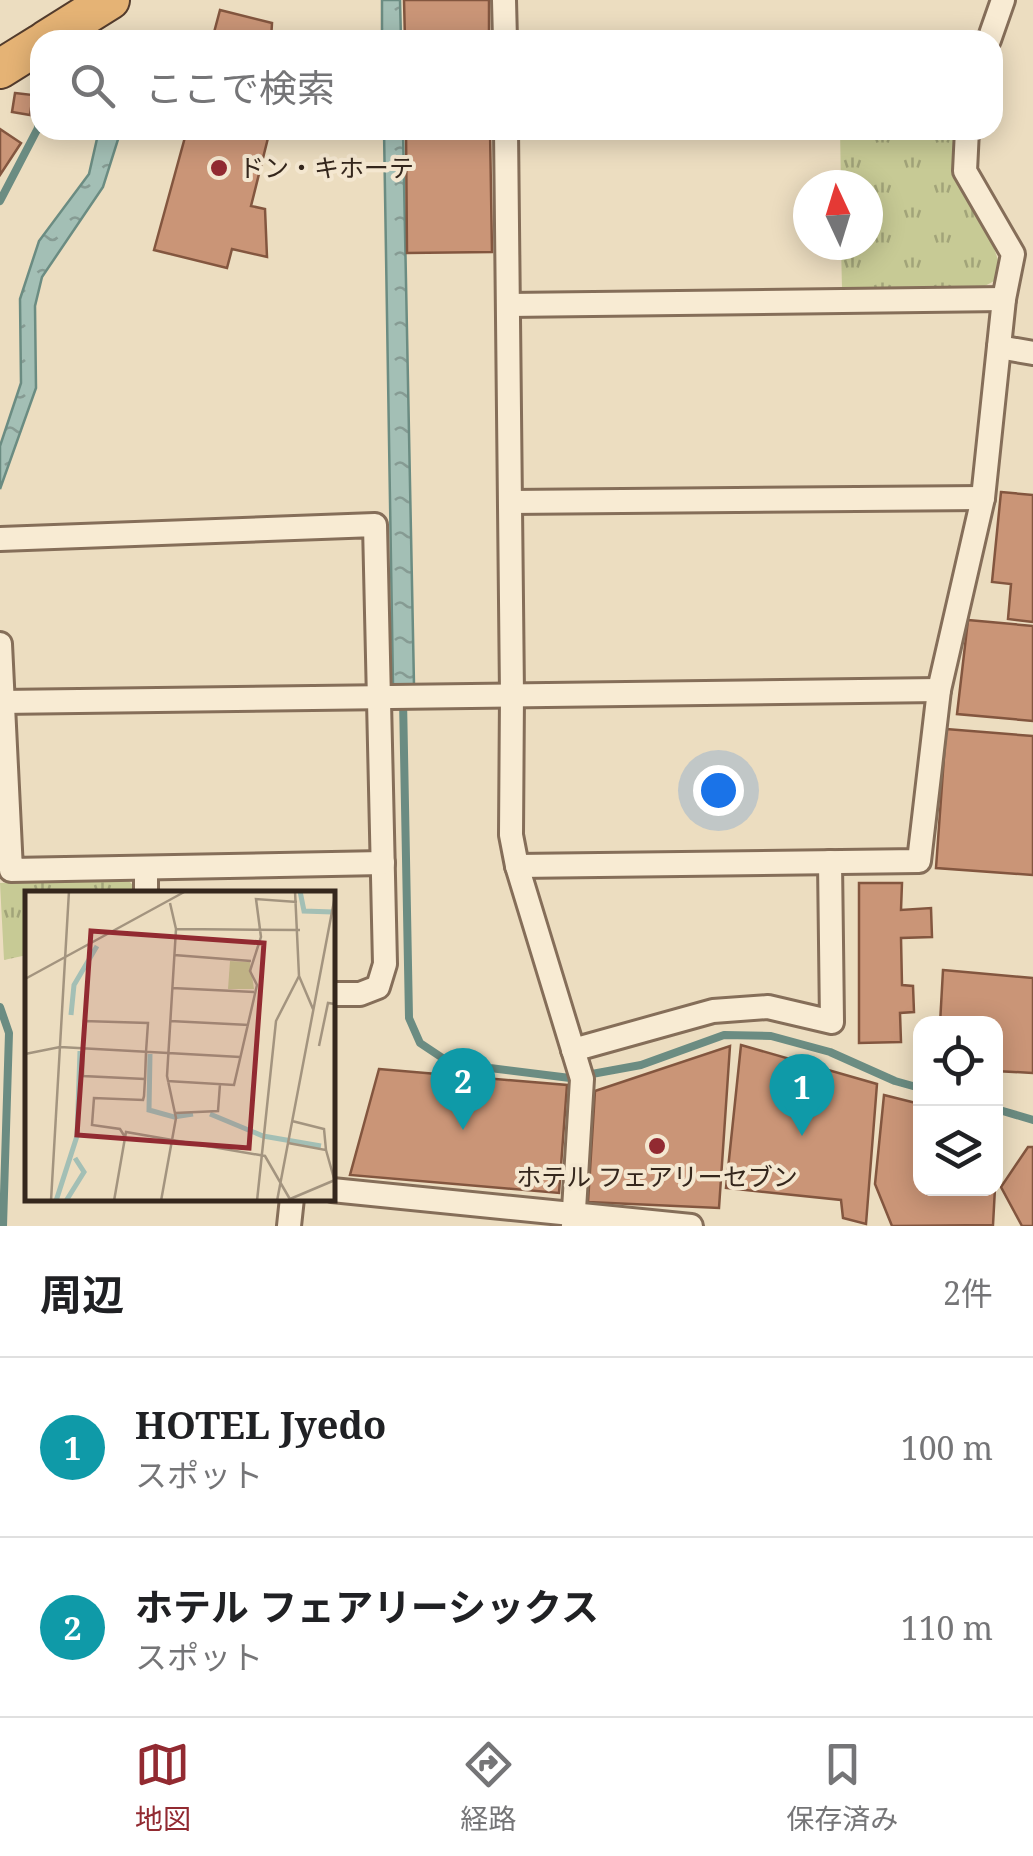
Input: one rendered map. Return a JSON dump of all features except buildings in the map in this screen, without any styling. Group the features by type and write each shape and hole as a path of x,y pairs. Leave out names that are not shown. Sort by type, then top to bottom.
{"highway":[{"path":"62,30 110,0"},
{"path":"0,69 30,50"}],"street":[{"path":"504,0 504,30"},
{"path":"992,30 1003,0"},
{"path":"506,140 511,834 517,866 582,1079 574,1220"},
{"path":"517,866 919,861 939,690 983,498 1004,299 1013,254 965,171 967,140"},
{"path":"508,305 1004,299"},
{"path":"999,347 1033,353"},
{"path":"510,502 983,498"},
{"path":"0,540 375,524 385,964 378,987 360,994 335,994"},
{"path":"0,644 11,870 383,863"},
{"path":"2,702 939,690"},
{"path":"573,1050 713,1010 768,1007 832,1022 830,862"},
{"path":"146,868 146,891"},
{"path":"335,1190 574,1220 691,1226"}],"green space":[{"path":"840,140 957,140 954,177 988,230 998,260 996,280 981,288 842,289 841,260 883,260 883,170 841,170"},
{"path":"129,881 138,891 25,891 25,955 4,960 0,883"}],"water":[{"path":"382,0 400,0 401,30 382,30"},
{"path":"97,140 118,140 103,187 42,277 35,306 36,388 0,489 0,446 21,383 20,299 39,241 89,174"},
{"path":"384,140 403,140 414,685 393,685"}],"waterway":[{"path":"0,201 32,140"},
{"path":"403,699 409,1018 420,1043 444,1059 570,1078 641,1065 724,1035 771,1036 830,1052 913,1086"},
{"path":"0,1007 9,1033 3,1226"},
{"path":"1003,1111 1033,1120"}],"place":[{"name":"ドン・キホーテ","path":"219,168"},
{"name":"ホテル フェアリーシックス","path":"463,1130"},
{"name":"HOTEL Jyedo","path":"802,1136"},
{"name":"ホテル フェアリーセブン","path":"657,1146"}]}
